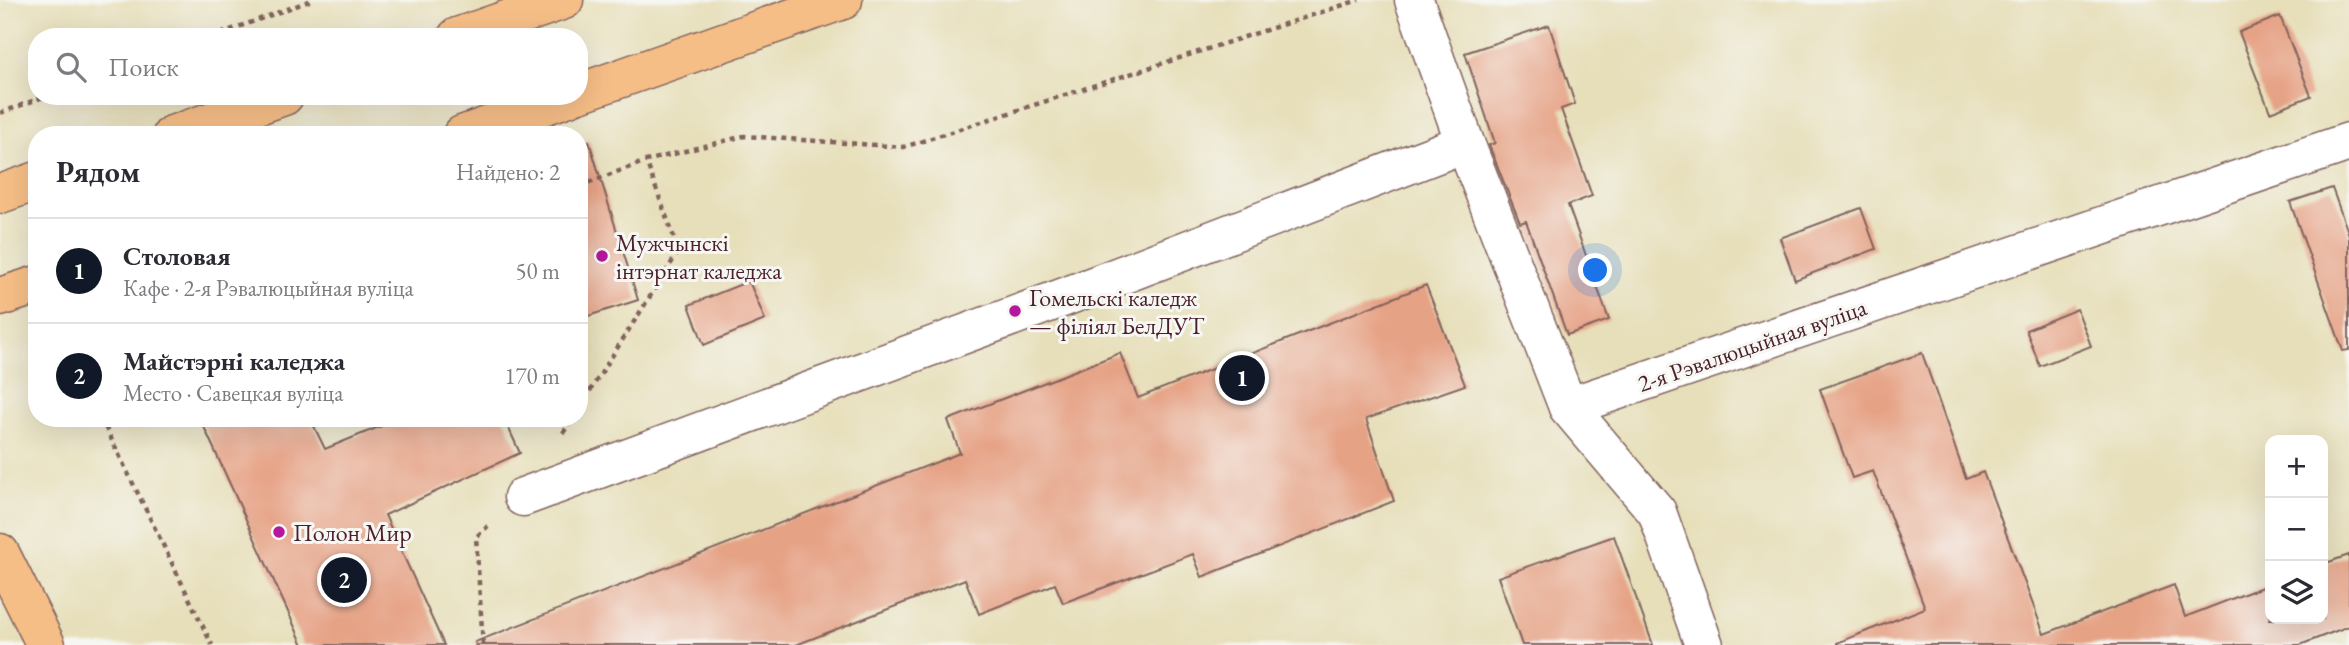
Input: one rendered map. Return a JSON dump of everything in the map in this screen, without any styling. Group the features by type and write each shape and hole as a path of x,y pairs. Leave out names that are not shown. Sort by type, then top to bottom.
{"main road":[{"path":"588,90 843,0"},
{"path":"480,28 543,3"},
{"path":"198,126 258,105"},
{"path":"487,126 546,105"},
{"path":"0,194 28,184"},
{"path":"0,297 28,288"},
{"path":"0,553 46,645"}],"street":[{"path":"1414,0 1465,143 1568,407 1657,512 1704,645"},
{"name":"2-я Рэвалюцыйная вуліца","path":"1568,407 2349,142"},
{"path":"523,497 1062,298 1465,143"}],"path":[{"path":"236,28 312,0"},
{"path":"588,183 646,161 744,136 904,147 1359,0"},
{"path":"0,113 28,103"},
{"path":"588,394 679,251 646,161"},
{"path":"105,427 212,645"},
{"path":"483,645 476,537 523,497"}],"building":[{"path":"2280,16 2311,96 2270,112 2239,32"},
{"path":"1549,25 1575,104 1561,109 1592,196 1568,205 1609,320 1567,335 1526,221 1520,223 1489,145 1495,143 1465,53"},
{"name":"Мужчынскі інтэрнат каледжа","path":"588,141 638,300 588,316"},
{"path":"2332,188 2349,235 2349,350 2343,351 2290,202"},
{"path":"1861,208 1876,249 1795,280 1780,238"},
{"path":"749,281 765,320 704,345 689,305"},
{"path":"1426,285 1465,385 1366,419 1394,501 1202,577 1193,554 1063,603 1055,584 979,614 965,579 796,645 476,645 475,642 960,453 948,420 1120,353 1138,398"},
{"path":"2077,309 2091,346 2040,366 2026,330"},
{"path":"1922,353 1966,479 1983,472 2044,634 2174,585 2185,617 2265,586 2265,624 2328,624 2328,562 2349,555 2349,626 2300,645 1837,645 1925,608 1873,471 1852,478 1820,389"},
{"path":"204,427 314,427 325,449 379,427 508,427 520,453 385,515 444,645 303,645"},
{"path":"1614,536 1653,645 1522,645 1498,577"}],"place":[{"name":"Мужчынскі інтэрнат каледжа","path":"602,256"},
{"name":"Гомельскі каледж — філіял БелДУТ","path":"1015,311"},
{"name":"Столовая","path":"1242,378"},
{"name":"Полон Мир","path":"279,532"},
{"name":"Майстэрні каледжа","path":"344,580"}]}
